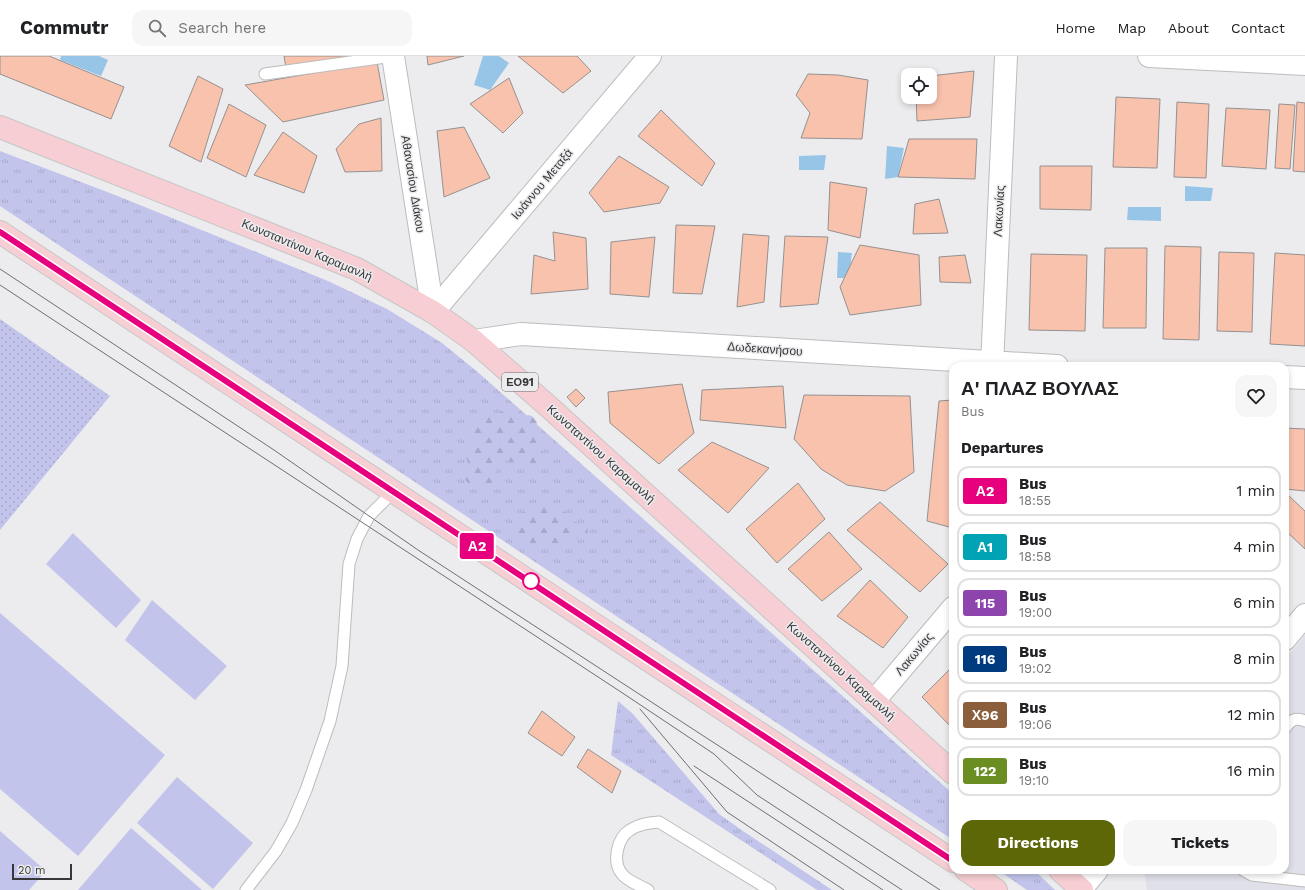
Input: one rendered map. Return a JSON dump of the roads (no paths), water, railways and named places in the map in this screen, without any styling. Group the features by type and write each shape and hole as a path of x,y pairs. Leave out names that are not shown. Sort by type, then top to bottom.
{"highway":[{"name":"Κωνσταντίνου Καραμανλή","path":"0,127 357,269 433,312 474,341 949,769"},
{"path":"0,232 949,858"},
{"path":"972,874 996,890"},
{"path":"1064,874 1082,890"}],"street":[{"name":"Αθανασίου Διάκου","path":"393,56 433,312"},
{"name":"Ιωάννου Μεταξά","path":"433,312 650,56"},
{"name":"Λακωνίας","path":"992,362 1006,56"},
{"path":"1149,56 1305,64"},
{"name":"Δωδεκανήσου","path":"474,341 521,334 961,362"},
{"path":"1289,377 1305,378"},
{"name":"Λακωνίας","path":"874,701 949,613"},
{"path":"1289,634 1305,615"},
{"path":"1082,890 1094,874"}],"lane":[{"path":"265,74 393,56"},
{"path":"246,890 276,851 292,822 306,790 330,721 342,666 349,564 357,539 369,516 394,492"},
{"path":"1289,723 1291,720 1298,718 1305,721"},
{"path":"648,890 622,875 616,861 619,845 628,831 643,823 659,822 770,890"},
{"path":"1250,874 1305,881"}],"tram line":[{"path":"0,269 274,450 418,550 940,890"},
{"path":"0,285 714,754 757,795 902,890"},
{"path":"640,709 727,812 844,890"},
{"path":"694,766 883,890"}]}
